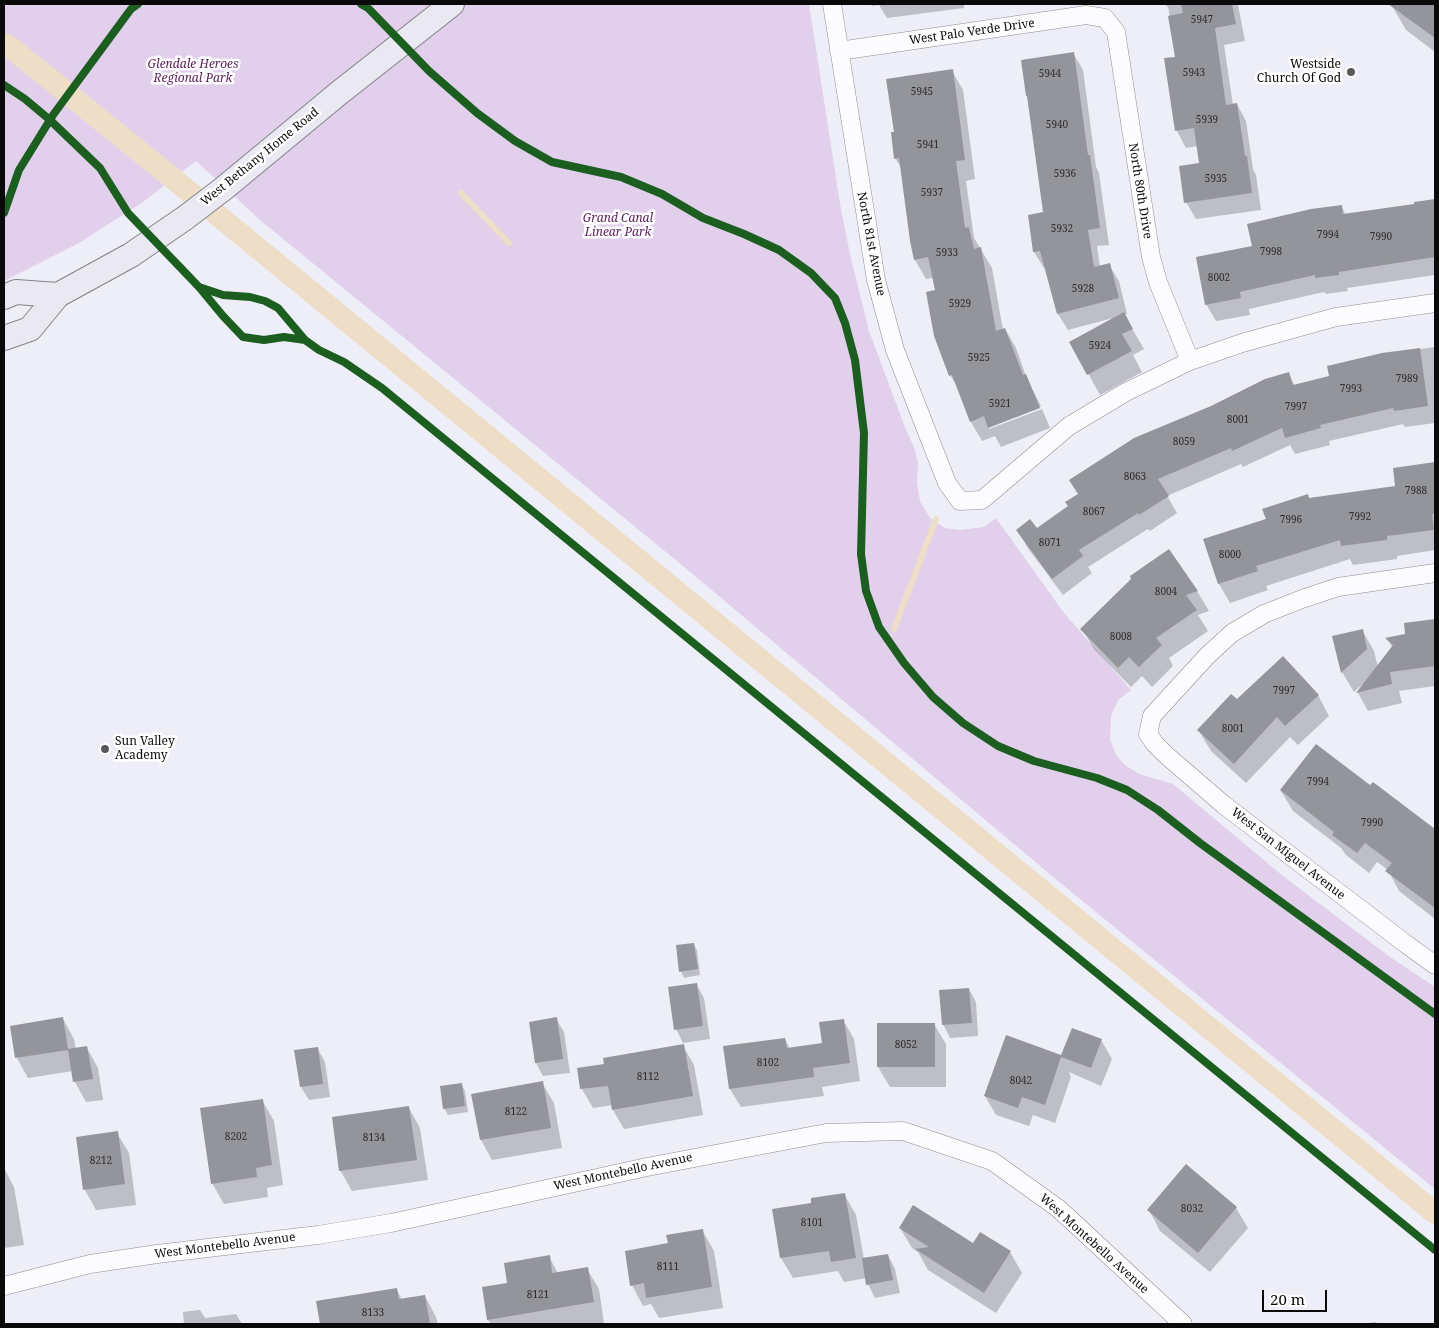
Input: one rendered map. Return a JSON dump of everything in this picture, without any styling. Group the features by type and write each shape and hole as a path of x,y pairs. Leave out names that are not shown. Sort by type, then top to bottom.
{"main road":[{"name":"West Bethany Home Road","path":"4,338 30,328 58,295 131,255 167,231 223,189 339,93 452,4"},
{"path":"4,297 16,292 58,295"}],"street":[{"name":"North 81st Avenue","path":"832,4 876,280 895,350 947,483 960,501 982,500 1069,426 1126,392 1190,361"},
{"name":"West Palo Verde Drive","path":"839,51 1086,15 1105,18"},
{"name":"North 80th Drive","path":"1105,18 1116,32 1151,257 1161,290 1190,361"},
{"path":"1190,361 1242,343 1336,317 1435,303"},
{"name":"West San Miguel Avenue","path":"1435,573 1338,587 1264,614 1232,633 1207,656 1152,716 1148,734 1166,755 1224,805 1435,965"},
{"name":"West Montebello Avenue","path":"4,1286 90,1264 318,1235 391,1223 647,1167 826,1133 904,1131 992,1160 1059,1209 1183,1324"}],"green space":[{"name":"Grand Canal Linear Park","path":"4,4 809,4 841,210 850,254 869,331 914,447 918,463 917,483 920,501 930,518 945,528 960,530 984,527 996,518 1064,613 1131,690 1118,700 1111,716 1110,739 1116,755 1125,765 1139,774 1173,784 1283,876 1390,957 1435,987 1435,1189 1058,881 683,566 260,220 196,161 143,202 79,243 4,281"}],"building":[{"path":"1181,4 1232,4 1236,24 1215,28 1226,105 1237,103 1252,193 1184,203 1179,166 1199,163 1194,128 1175,131 1164,58 1175,57 1168,16 1183,13"},
{"path":"1388,4 1435,4 1435,38"},
{"path":"1074,52 1100,228 1088,230 1094,267 1110,263 1119,298 1057,314 1040,251 1033,252 1028,215 1043,212 1021,60"},
{"path":"953,69 965,160 956,161 965,228 969,227 974,249 981,247 996,331 1005,328 1023,375 1026,374 1040,408 988,428 984,416 970,422 952,375 949,376 934,336 926,292 935,290 928,257 914,260 899,158 894,159 891,132 894,132 886,79"},
{"path":"1435,199 1435,257 1339,272 1339,275 1315,278 1315,275 1240,292 1241,298 1205,305 1196,257 1252,246 1247,224 1311,209 1342,205 1343,214 1414,204 1414,202"},
{"path":"1124,312 1133,329 1122,334 1132,351 1087,375 1069,342"},
{"path":"1420,348 1428,406 1394,411 1393,408 1320,425 1321,428 1285,438 1282,428 1232,451 1231,448 1158,479 1169,496 1079,550 1083,556 1052,579 1016,530 1030,519 1037,528 1068,506 1065,502 1078,494 1069,480 1134,438 1211,406 1265,379 1289,372 1293,385 1329,376 1327,366 1382,353"},
{"path":"1435,462 1435,514 1432,514 1434,530 1387,536 1387,540 1341,546 1340,540 1256,566 1258,571 1218,584 1203,539 1266,519 1262,509 1308,494 1309,498 1395,486 1393,468"},
{"path":"1169,549 1198,591 1186,595 1197,610 1156,638 1162,645 1139,667 1129,657 1118,668 1080,629 1131,579 1130,576"},
{"path":"1435,619 1435,666 1390,672 1392,684 1356,693 1393,645 1385,638 1405,634 1404,623"},
{"path":"1363,629 1367,649 1341,673 1332,636"},
{"path":"1283,656 1319,695 1285,726 1277,717 1234,764 1197,730 1231,694 1237,699"},
{"path":"1316,744 1370,785 1373,782 1435,829 1435,908 1385,871 1392,863 1365,843 1357,853 1332,835 1334,832 1280,790"},
{"path":"694,943 698,969 679,972 676,945"},
{"path":"697,983 703,1026 674,1030 668,987"},
{"path":"969,988 972,1023 942,1025 939,990"},
{"path":"63,1017 68,1049 87,1046 93,1079 73,1082 68,1050 15,1058 10,1026"},
{"path":"557,1017 563,1059 535,1063 529,1022"},
{"path":"844,1019 850,1063 813,1068 814,1077 729,1089 723,1046 785,1038 787,1048 822,1043 819,1022"},
{"path":"877,1023 935,1023 935,1067 877,1067"},
{"path":"1072,1028 1102,1039 1091,1068 1061,1057 1045,1105 1022,1097 1018,1108 984,1096 1006,1035 1061,1055"},
{"path":"684,1044 693,1096 612,1110 608,1086 580,1089 577,1068 604,1064 603,1058"},
{"path":"318,1047 323,1084 300,1087 294,1050"},
{"path":"543,1081 551,1128 480,1140 471,1094"},
{"path":"462,1083 465,1106 443,1109 440,1086"},
{"path":"263,1099 272,1165 256,1168 257,1177 211,1184 200,1108"},
{"path":"409,1106 417,1160 339,1171 332,1117"},
{"path":"118,1131 125,1184 83,1190 76,1137"},
{"path":"1186,1164 1237,1207 1198,1253 1147,1210"},
{"path":"845,1193 856,1258 831,1262 829,1251 780,1258 772,1209 811,1203 811,1198"},
{"path":"913,1205 973,1243 980,1232 1011,1251 984,1293 915,1249 929,1247 899,1228"},
{"path":"703,1229 712,1287 646,1298 644,1283 630,1286 625,1251 668,1243 666,1235"},
{"path":"888,1254 893,1280 866,1285 862,1258"},
{"path":"550,1255 552,1273 588,1267 594,1302 487,1320 482,1287 507,1283 504,1263"},
{"path":"397,1288 399,1299 425,1295 430,1324 320,1324 316,1301"}],"waterway":[{"path":"4,44 165,172 1435,1213"},
{"path":"461,193 509,243"},
{"path":"894,629 936,519"}],"cycle path":[{"path":"4,213 19,170 53,115 131,9 138,4"},
{"path":"361,4 368,8 429,71 477,113 515,141 552,162 621,177 662,194 703,218 779,250 811,273 835,298 845,323 855,360 864,433 861,554 866,591 879,627 904,663 933,697 963,723 998,746 1034,761 1097,778 1127,790 1158,810 1200,843 1435,1014"},
{"path":"4,85 25,99 50,120 100,168 128,213 199,287 243,337 264,340 284,337 305,340"},
{"path":"199,287 223,295 250,297 265,301 278,308 305,340 319,350 344,362 382,388 1435,1250"}],"place":[{"name":"Westside Church Of God","path":"1351,72"},
{"name":"Sun Valley Academy","path":"105,749"}],"park label":[{"name":"Glendale Heroes Regional Park","path":"193,72"}]}
